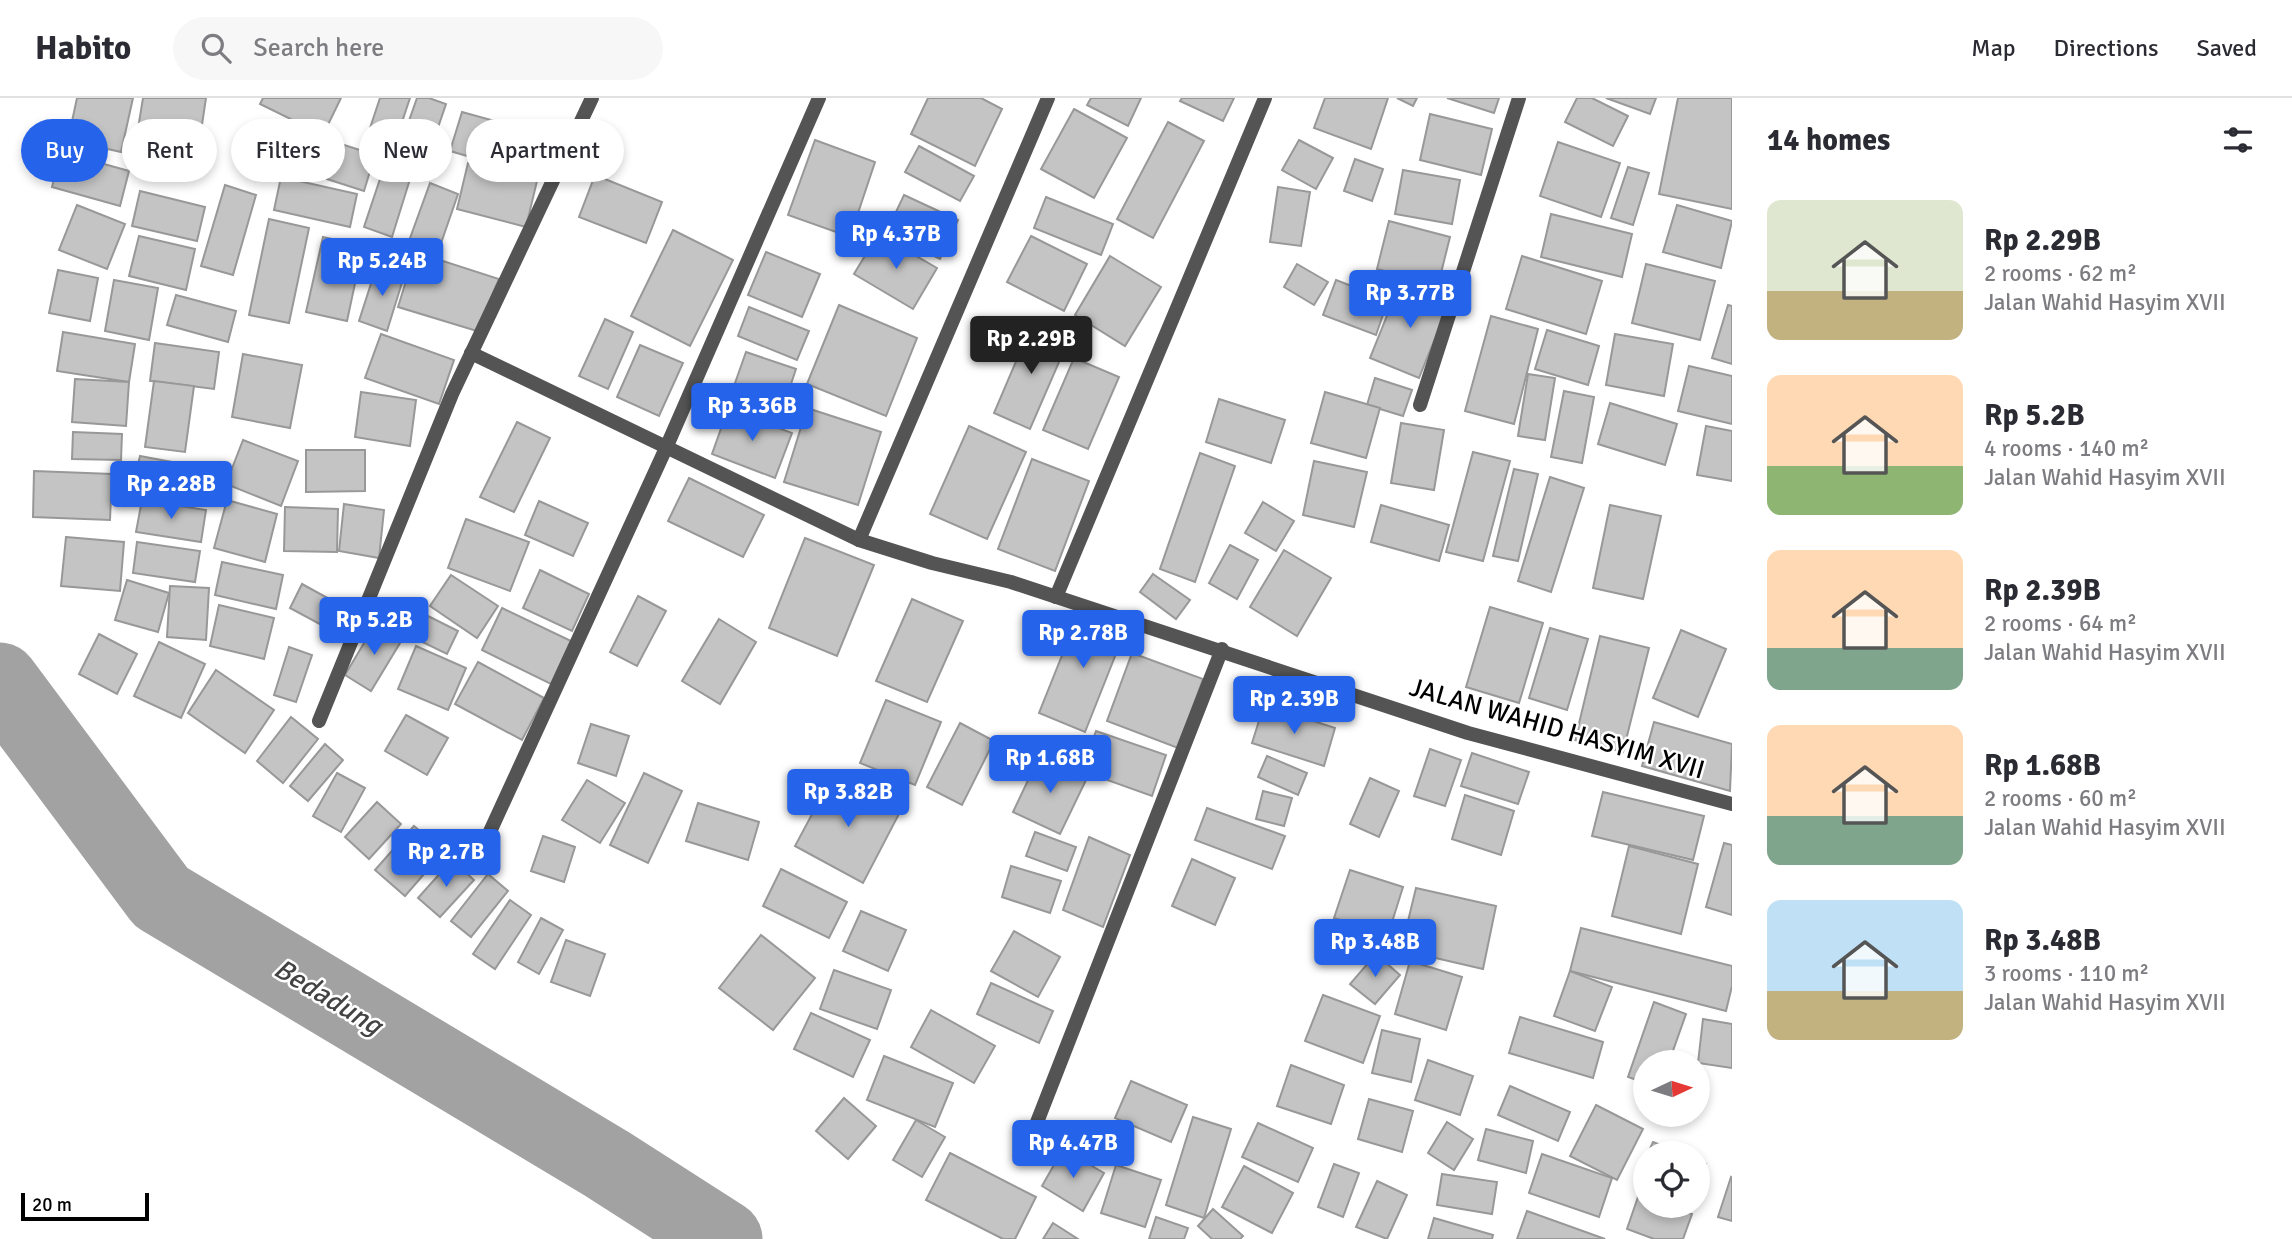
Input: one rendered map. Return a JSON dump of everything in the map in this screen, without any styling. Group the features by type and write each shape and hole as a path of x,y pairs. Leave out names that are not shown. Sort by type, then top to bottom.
{"street":[{"path":"319,721 471,353 592,98"},
{"path":"477,860 666,448 819,98"},
{"path":"859,540 1048,98"},
{"path":"1056,597 1265,98"},
{"path":"1420,405 1519,98"},
{"name":"JALAN WAHID HASYIM XVII","path":"471,353 859,540 1222,649 1468,733 1732,804"},
{"path":"1032,1135 1222,649"}],"building":[{"path":"77,98 133,98 128,119 122,119 121,152 108,149 108,119 72,119"},
{"path":"143,98 206,98 203,119 140,119"},
{"path":"263,98 341,98 331,119 290,119 260,104"},
{"path":"380,98 410,98 403,119 373,119"},
{"path":"417,98 429,98 446,104 441,119 410,119"},
{"path":"928,98 981,98 1002,109 975,166 911,134"},
{"path":"1091,98 1141,98 1128,126 1087,105"},
{"path":"1182,98 1234,98 1223,121 1180,101"},
{"path":"1325,98 1388,98 1371,149 1314,128"},
{"path":"1397,98 1417,98 1413,106"},
{"path":"1447,98 1499,98 1494,113"},
{"path":"1577,98 1592,98 1628,116 1613,146 1565,122"},
{"path":"1606,98 1656,98 1650,114"},
{"path":"1678,98 1732,98 1732,209 1659,194"},
{"path":"1074,109 1127,138 1094,198 1041,169"},
{"path":"462,112 487,119 466,119 466,156 452,152"},
{"path":"1430,114 1492,129 1481,175 1420,160"},
{"path":"1168,122 1204,141 1153,238 1117,219"},
{"path":"815,140 875,162 850,237 788,215"},
{"path":"1299,140 1333,158 1316,189 1282,170"},
{"path":"1558,142 1620,163 1601,217 1540,196"},
{"path":"345,145 359,150 359,182 367,182 364,191 336,182 345,182"},
{"path":"919,146 974,176 960,201 905,172"},
{"path":"1355,159 1383,169 1372,201 1344,191"},
{"path":"108,165 122,169 122,182 126,182 120,206 52,187 53,182 108,182"},
{"path":"1628,167 1649,173 1633,225 1611,218"},
{"path":"1403,170 1460,180 1452,224 1395,214"},
{"path":"466,171 466,182 537,182 526,227 457,209"},
{"path":"280,182 303,182 357,194 350,227 274,210"},
{"path":"379,182 409,182 392,237 364,227"},
{"path":"592,182 612,182 662,202 646,243 579,217"},
{"path":"430,183 458,194 438,252 409,241"},
{"path":"225,185 256,195 233,275 201,266"},
{"path":"1278,187 1310,192 1301,246 1270,242"},
{"path":"140,191 205,207 197,241 132,226"},
{"path":"904,195 958,220 940,259 886,233"},
{"path":"1046,197 1113,224 1101,255 1034,228"},
{"path":"77,205 125,224 107,269 59,250"},
{"path":"1677,205 1732,221 1721,268 1663,252"},
{"path":"1551,214 1632,234 1622,277 1541,257"},
{"path":"269,219 309,228 289,323 249,315"},
{"path":"1389,221 1450,237 1438,285 1377,269"},
{"path":"673,230 733,260 690,346 631,316"},
{"path":"878,234 937,268 913,309 854,274"},
{"path":"139,236 195,249 186,290 129,276"},
{"path":"1031,236 1087,264 1064,311 1007,282"},
{"path":"323,237 363,246 347,321 306,312"},
{"path":"415,252 499,279 477,331 398,307"},
{"path":"766,252 820,274 802,317 748,295"},
{"path":"1110,256 1161,287 1125,346 1075,315"},
{"path":"1522,256 1602,281 1586,334 1506,309"},
{"path":"1297,264 1328,282 1314,305 1284,287"},
{"path":"1646,264 1715,281 1700,340 1632,323"},
{"path":"377,265 405,273 387,331 359,321"},
{"path":"58,270 98,278 90,321 49,313"},
{"path":"114,280 158,288 149,340 105,331"},
{"path":"1336,280 1388,300 1376,335 1323,315"},
{"path":"1401,281 1450,301 1419,378 1370,358"},
{"path":"176,295 236,311 228,342 167,325"},
{"path":"839,305 917,338 886,416 807,384"},
{"path":"1728,305 1732,306 1732,364 1712,358"},
{"path":"749,307 809,331 797,360 738,336"},
{"path":"1491,316 1538,329 1514,424 1465,411"},
{"path":"605,319 633,332 608,389 579,376"},
{"path":"1032,324 1069,339 1030,429 994,413"},
{"path":"1547,330 1599,346 1588,385 1535,369"},
{"path":"63,332 135,344 129,382 57,371"},
{"path":"381,334 454,360 439,404 365,378"},
{"path":"1615,334 1673,344 1664,396 1606,385"},
{"path":"155,343 219,352 214,389 150,381"},
{"path":"640,345 683,363 659,416 617,397"},
{"path":"746,352 796,369 780,417 729,400"},
{"path":"243,354 302,365 290,428 232,417"},
{"path":"1074,358 1119,377 1088,449 1043,430"},
{"path":"1689,366 1732,376 1732,424 1678,411"},
{"path":"1528,374 1555,378 1545,440 1518,436"},
{"path":"1375,378 1412,390 1403,416 1367,405"},
{"path":"75,379 129,382 126,426 72,422"},
{"path":"154,381 194,386 185,452 145,447"},
{"path":"1564,391 1594,397 1582,463 1551,457"},
{"path":"361,392 416,400 410,446 355,437"},
{"path":"1325,392 1380,408 1366,458 1311,443"},
{"path":"1219,399 1285,420 1271,463 1206,442"},
{"path":"1610,403 1677,424 1665,465 1598,444"},
{"path":"807,408 881,432 858,505 784,482"},
{"path":"728,409 792,433 775,478 712,454"},
{"path":"517,422 550,438 514,512 480,497"},
{"path":"1401,423 1444,430 1434,490 1391,483"},
{"path":"969,426 1026,452 987,539 930,514"},
{"path":"1706,426 1732,431 1732,481 1697,475"},
{"path":"73,432 122,434 121,460 72,459"},
{"path":"243,440 298,461 281,506 226,484"},
{"path":"306,450 365,450 365,491 306,492"},
{"path":"1473,452 1510,461 1483,561 1446,552"},
{"path":"1200,453 1235,466 1195,582 1160,569"},
{"path":"140,456 194,466 187,501 132,491"},
{"path":"1032,459 1089,481 1055,571 998,549"},
{"path":"1314,461 1367,472 1354,527 1303,515"},
{"path":"1514,469 1538,474 1518,561 1493,556"},
{"path":"34,471 112,474 110,520 33,517"},
{"path":"1550,477 1584,488 1551,592 1518,581"},
{"path":"689,478 764,515 743,557 668,521"},
{"path":"142,500 206,510 201,542 136,532"},
{"path":"227,500 277,514 265,562 214,548"},
{"path":"539,501 588,523 573,556 525,535"},
{"path":"1263,502 1294,521 1276,551 1245,533"},
{"path":"344,504 384,510 379,558 339,551"},
{"path":"1381,505 1449,525 1439,561 1371,542"},
{"path":"1610,505 1661,516 1643,599 1593,588"},
{"path":"285,507 338,509 337,552 284,551"},
{"path":"466,519 529,542 510,591 448,568"},
{"path":"66,537 124,542 120,591 61,586"},
{"path":"805,538 874,565 837,656 769,628"},
{"path":"137,542 200,551 195,582 133,573"},
{"path":"1230,545 1258,560 1237,599 1209,583"},
{"path":"1284,550 1331,578 1297,636 1250,607"},
{"path":"222,562 283,575 276,609 215,595"},
{"path":"540,570 589,594 572,631 523,608"},
{"path":"1153,574 1190,600 1176,619 1140,592"},
{"path":"451,575 498,606 477,638 430,606"},
{"path":"127,580 169,593 158,632 115,620"},
{"path":"302,584 353,612 340,635 290,608"},
{"path":"170,586 209,588 206,640 167,637"},
{"path":"638,596 666,611 637,666 610,652"},
{"path":"912,599 963,621 927,702 876,681"},
{"path":"219,605 274,618 264,659 210,646"},
{"path":"1490,607 1543,623 1519,703 1466,687"},
{"path":"502,608 571,641 551,684 482,650"},
{"path":"1081,608 1127,626 1085,732 1039,713"},
{"path":"418,611 458,631 447,654 406,634"},
{"path":"719,619 756,642 720,704 682,681"},
{"path":"376,623 403,638 371,691 345,675"},
{"path":"1550,628 1588,639 1567,710 1529,698"},
{"path":"1681,630 1726,649 1698,717 1653,698"},
{"path":"99,634 137,654 117,694 79,674"},
{"path":"1600,636 1649,648 1623,752 1575,740"},
{"path":"159,642 205,664 181,718 134,696"},
{"path":"416,646 466,668 448,710 398,689"},
{"path":"289,647 312,655 296,702 274,695"},
{"path":"1132,653 1203,679 1178,748 1107,721"},
{"path":"478,662 544,698 522,740 455,704"},
{"path":"216,670 274,710 245,753 188,713"},
{"path":"886,700 941,722 915,785 860,763"},
{"path":"1264,705 1335,728 1324,766 1252,743"},
{"path":"406,715 448,738 427,775 385,751"},
{"path":"291,717 318,739 283,783 257,761"},
{"path":"1654,722 1732,744 1730,791 1642,766"},
{"path":"960,723 994,741 962,805 927,787"},
{"path":"591,724 629,736 616,776 578,763"},
{"path":"1096,731 1166,755 1152,796 1082,771"},
{"path":"325,744 343,760 308,801 290,786"},
{"path":"1430,749 1461,760 1445,806 1414,796"},
{"path":"1472,753 1529,772 1518,804 1461,786"},
{"path":"1040,755 1087,778 1060,834 1013,812"},
{"path":"1267,756 1307,773 1298,795 1258,777"},
{"path":"337,773 365,788 341,832 313,816"},
{"path":"644,773 682,791 648,863 610,845"},
{"path":"833,775 900,812 863,883 795,846"},
{"path":"1370,778 1399,791 1379,837 1350,824"},
{"path":"587,780 625,803 600,843 562,820"},
{"path":"1263,791 1292,798 1284,826 1256,819"},
{"path":"1603,792 1704,816 1693,860 1592,836"},
{"path":"1465,795 1514,811 1501,855 1452,839"},
{"path":"377,802 401,824 369,859 345,837"},
{"path":"698,803 759,822 748,860 686,841"},
{"path":"1207,808 1285,836 1272,869 1195,840"},
{"path":"414,826 444,851 405,896 375,870"},
{"path":"1035,832 1076,847 1067,871 1026,856"},
{"path":"543,836 575,847 564,882 531,871"},
{"path":"1089,837 1130,855 1103,927 1063,910"},
{"path":"1724,843 1732,845 1732,915 1706,907"},
{"path":"1629,846 1698,864 1681,934 1612,916"},
{"path":"1192,859 1235,878 1215,925 1172,906"},
{"path":"452,860 474,880 440,917 418,898"},
{"path":"1011,866 1061,881 1050,913 1002,897"},
{"path":"781,869 847,902 829,938 763,906"},
{"path":"1350,870 1403,887 1388,935 1334,918"},
{"path":"488,874 508,891 471,937 451,921"},
{"path":"1416,888 1496,906 1483,969 1401,950"},
{"path":"510,900 531,915 495,969 473,954"},
{"path":"861,911 906,930 888,971 843,951"},
{"path":"541,918 563,930 539,974 518,962"},
{"path":"1581,928 1732,966 1732,986 1726,1011 1570,971"},
{"path":"1014,931 1060,957 1038,997 991,971"},
{"path":"761,935 815,978 773,1030 719,988"},
{"path":"566,940 605,954 590,996 551,982"},
{"path":"1376,954 1400,975 1375,1004 1350,984"},
{"path":"1410,961 1462,977 1446,1030 1395,1014"},
{"path":"834,970 891,990 877,1029 820,1009"},
{"path":"1570,971 1612,987 1595,1031 1554,1016"},
{"path":"991,983 1053,1011 1039,1043 977,1014"},
{"path":"1323,995 1380,1016 1363,1063 1305,1041"},
{"path":"1654,1002 1686,1014 1673,1050 1637,1050"},
{"path":"931,1010 995,1046 974,1083 911,1047"},
{"path":"811,1013 870,1040 853,1077 794,1049"},
{"path":"1520,1017 1603,1042 1593,1078 1509,1053"},
{"path":"1703,1019 1732,1024 1732,1068 1710,1065 1710,1050 1699,1050"},
{"path":"1382,1030 1420,1039 1411,1082 1372,1073"},
{"path":"884,1056 953,1083 935,1127 867,1100"},
{"path":"1428,1060 1473,1076 1460,1115 1415,1100"},
{"path":"1633,1063 1633,1079 1628,1077"},
{"path":"1291,1065 1344,1085 1331,1124 1277,1106"},
{"path":"1131,1081 1187,1105 1171,1142 1115,1118"},
{"path":"1510,1086 1570,1112 1558,1141 1498,1115"},
{"path":"844,1098 876,1126 848,1159 816,1131"},
{"path":"1369,1099 1413,1111 1402,1152 1358,1139"},
{"path":"1596,1105 1633,1124 1633,1127 1643,1129 1637,1141 1633,1141 1633,1149 1617,1180 1570,1156"},
{"path":"1193,1117 1231,1129 1204,1218 1166,1205"},
{"path":"916,1120 945,1137 922,1177 893,1160"},
{"path":"1447,1122 1473,1139 1454,1170 1428,1153"},
{"path":"1258,1123 1313,1148 1298,1182 1242,1157"},
{"path":"1486,1129 1533,1141 1526,1173 1478,1160"},
{"path":"1063,1149 1104,1173 1083,1211 1042,1186"},
{"path":"950,1153 1036,1197 1015,1239 1003,1239 926,1200"},
{"path":"1542,1154 1612,1178 1599,1217 1529,1193"},
{"path":"1334,1164 1359,1173 1343,1217 1318,1207"},
{"path":"1116,1165 1161,1180 1145,1227 1101,1213"},
{"path":"1244,1166 1293,1193 1272,1233 1222,1207"},
{"path":"1442,1174 1497,1182 1492,1214 1437,1205"},
{"path":"1732,1178 1732,1221 1718,1217"},
{"path":"1377,1181 1407,1195 1387,1239 1356,1227"},
{"path":"1213,1209 1243,1236 1240,1239 1212,1239 1198,1226"},
{"path":"1527,1211 1605,1239 1517,1239"},
{"path":"1633,1212 1633,1218 1691,1218 1683,1239 1654,1239 1627,1229"},
{"path":"1156,1217 1188,1228 1184,1239 1149,1239"},
{"path":"1434,1218 1493,1235 1492,1239 1428,1239"},
{"path":"1053,1223 1078,1239 1043,1239"}],"waterway":[{"name":"Bedadung","path":"0,681 161,897 607,1164 724,1239"}]}
